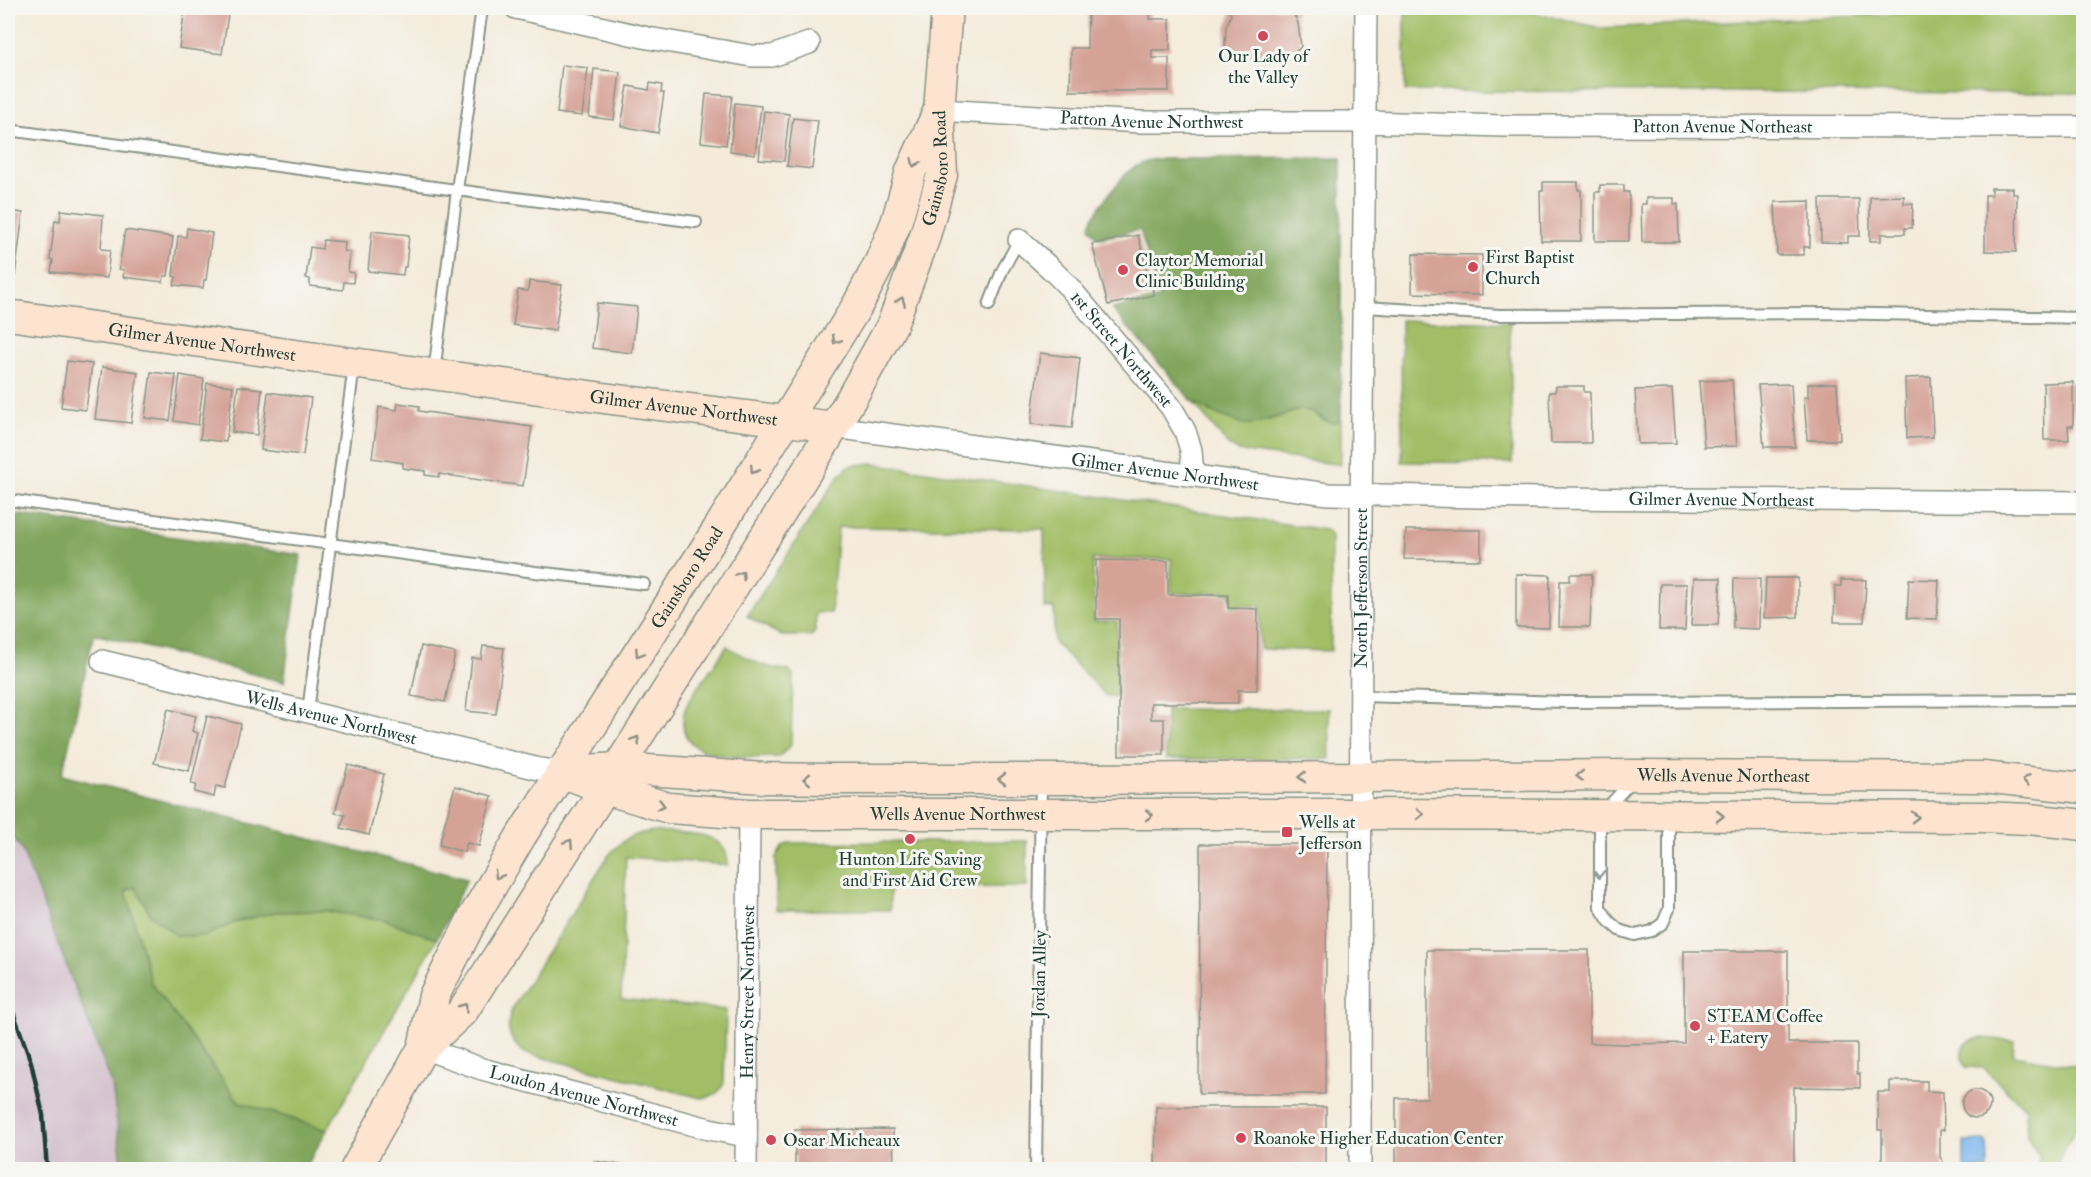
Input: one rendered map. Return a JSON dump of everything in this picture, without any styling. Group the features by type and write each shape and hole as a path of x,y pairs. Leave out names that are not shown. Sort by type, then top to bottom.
{"main road":[{"path":"939,110 947,8"},
{"name":"Gainsboro Road","path":"355,1170 423,1048 434,996 474,916 521,836 842,332 880,262 896,223 911,171 939,110"},
{"name":"Gainsboro Road","path":"423,1048 463,1011 872,364 892,325 924,239 942,175 939,110"},
{"name":"Gilmer Avenue Northwest","path":"8,315 611,399 834,427"},
{"name":"Wells Avenue Northwest","path":"562,772 611,778 1041,779 1086,784 1361,776"},
{"name":"Wells Avenue Northeast","path":"1361,776 1983,777 2084,788"},
{"name":"Wells Avenue Northwest","path":"611,778 669,808 749,814 1040,815 1102,811 1361,814"},
{"path":"1361,814 1982,817 2084,825"}],"street":[{"path":"516,8 648,38 752,57 772,56 808,43"},
{"name":"North Jefferson Street","path":"1360,1170 1361,494 1366,8"},
{"name":"Patton Avenue Northwest","path":"939,110 1140,122 1364,122"},
{"name":"Patton Avenue Northeast","path":"1364,122 1504,126 2084,127"},
{"name":"1st Street Northwest","path":"1019,240 1069,287 1171,406 1185,431 1191,450 1193,475"},
{"name":"Gilmer Avenue Northwest","path":"834,427 1328,494 1361,494"},
{"name":"Gilmer Avenue Northeast","path":"1361,494 1538,498 2084,502"},
{"name":"Wells Avenue Northwest","path":"102,661 539,769 562,772"},
{"name":"Henry Street Northwest","path":"746,1170 749,814"},
{"name":"Loudon Avenue Northwest","path":"423,1048 482,1070 709,1129 746,1136"}],"lane":[{"path":"434,374 483,8"},
{"path":"8,130 696,222"},
{"path":"989,305 1002,271 1019,240"},
{"path":"1364,307 1500,315 1825,313 2084,318"},
{"path":"308,711 355,362"},
{"path":"8,500 535,572 644,584"},
{"path":"1361,696 1565,702 2084,700"},
{"path":"1638,775 1600,815 1600,906 1609,921 1619,930 1635,935 1652,931 1663,922 1669,909 1669,815"},
{"name":"Jordan Alley","path":"1036,1170 1041,779"}],"shaded area":[{"path":"8,829 22,850 112,1084 123,1169 8,1169"}],"green space":[{"path":"1405,8 1514,8 1601,28 2023,8 2083,8 2083,93 1405,91"},
{"path":"1341,158 1341,418 1337,422 1330,423 1311,411 1300,410 1254,424 1243,424 1211,412 1191,400 1112,309 1160,298 1140,230 1101,238 1096,236 1090,227 1096,213 1125,176 1137,165 1148,160"},
{"path":"1401,320 1510,323 1512,463 1402,462"},
{"path":"1191,400 1211,412 1243,424 1269,420 1300,410 1311,411 1324,421 1337,422 1341,418 1341,465 1238,451 1228,445"},
{"path":"871,463 1326,530 1331,536 1331,651 1260,649 1260,606 1231,606 1230,593 1171,593 1171,559 1093,559 1094,621 1117,621 1117,696 1106,696 1054,642 1054,608 1045,608 1044,529 838,527 831,613 816,613 815,632 811,636 782,636 747,616 840,474 849,466"},
{"path":"8,513 301,555 284,682 94,634 62,775 467,879 437,939 385,920 326,911 275,912 236,922 205,936 177,936 151,915 135,887 126,891 151,983 239,1102 327,1130 305,1169 123,1169 112,1084 22,850 8,829"},
{"path":"727,646 756,662 772,668 788,670 793,676 791,745 779,757 722,756 695,746 687,738 683,725 685,709"},
{"path":"1166,709 1329,709 1330,759 1166,759"},
{"path":"655,831 702,835 720,844 726,853 728,865 626,857 621,999 726,1010 724,1083 718,1092 705,1098 525,1053 509,1033 510,1014 513,1007 608,856 628,838 640,833"},
{"path":"1027,841 1027,887 890,888 890,910 776,910 776,857 783,846 790,843"},
{"path":"135,887 151,915 205,936 236,922 275,912 326,911 385,920 437,939 327,1130 239,1102 151,983 126,891"},
{"path":"1982,1038 2014,1041 2013,1055 2083,1067 2083,1117 2054,1169 2038,1169 2039,1157 2027,1136 2026,1109 1984,1068 1966,1067 1962,1056 1964,1047 1970,1041"}],"water":[{"path":"1987,1141 1988,1169 1964,1169 1964,1142"}],"building":[{"path":"185,8 229,8 222,54 179,48"},
{"path":"1150,8 1150,19 1170,19 1170,50 1152,50 1152,58 1169,58 1169,91 1070,91 1071,48 1087,48 1088,9"},
{"name":"Our Lady of the Valley","path":"1228,8 1297,8 1294,15 1298,23 1301,47 1292,55 1261,60 1253,55 1234,54 1225,46 1226,27 1231,15"},
{"path":"562,65 588,68 582,116 557,113"},
{"path":"594,69 620,72 614,120 589,117"},
{"path":"650,83 662,85 661,93 664,93 658,133 621,126 628,86 649,90"},
{"path":"706,94 732,96 726,145 701,142"},
{"path":"735,103 761,106 755,154 730,151"},
{"path":"764,111 789,114 784,161 759,159"},
{"path":"793,118 818,121 812,169 787,166"},
{"path":"1543,182 1578,182 1578,190 1581,190 1581,241 1541,241 1540,191 1543,191"},
{"path":"1600,185 1624,185 1624,192 1629,192 1629,241 1595,241 1595,192 1600,192"},
{"path":"1991,188 2013,188 2013,194 2017,194 2016,252 1985,251 1985,195 1991,195"},
{"path":"1904,196 1904,204 1913,203 1912,228 1905,228 1905,234 1881,234 1881,241 1870,241 1870,197"},
{"path":"1646,198 1674,198 1674,204 1678,204 1679,242 1642,242 1641,204 1646,204"},
{"path":"1820,199 1859,199 1860,236 1848,236 1848,243 1821,242"},
{"path":"1810,201 1810,247 1804,247 1804,255 1777,255 1775,202"},
{"path":"61,210 103,215 101,249 110,250 107,278 51,272 53,260 50,259 55,220 60,221"},
{"path":"8,211 23,213 15,276 8,275"},
{"path":"187,228 212,233 203,288 174,285 178,236 186,237"},
{"path":"125,230 173,237 168,276 164,276 163,282 123,277 124,270 119,269"},
{"path":"372,231 409,235 403,275 368,271"},
{"name":"Claytor Memorial Clinic Building","path":"1138,235 1154,295 1108,305 1092,244"},
{"path":"323,240 345,242 344,251 350,252 348,272 354,273 353,283 344,282 343,290 310,286 310,279 306,278 310,247 322,249"},
{"path":"1413,254 1482,255 1482,295 1412,293"},
{"path":"529,281 562,285 555,331 513,325 518,290 528,291"},
{"path":"597,303 637,307 632,353 592,348"},
{"path":"1040,353 1080,358 1072,428 1031,424"},
{"path":"67,361 92,364 86,410 61,407"},
{"path":"102,367 138,372 131,423 95,419"},
{"path":"151,372 176,375 170,421 145,418"},
{"path":"180,375 204,379 198,425 174,421"},
{"path":"1931,377 1933,437 1907,438 1905,378"},
{"path":"1732,380 1737,446 1704,447 1699,381"},
{"path":"2073,382 2073,426 2068,426 2069,440 2044,440 2043,383"},
{"path":"207,383 233,386 226,442 200,439"},
{"path":"1837,383 1840,440 1807,440 1804,397 1808,397 1808,384"},
{"path":"1791,384 1795,447 1764,447 1758,385"},
{"path":"238,386 262,389 257,435 232,432"},
{"path":"1556,386 1584,386 1584,392 1590,392 1591,443 1551,443 1549,392 1555,392"},
{"path":"1672,389 1676,443 1638,444 1635,390"},
{"path":"268,392 311,398 303,455 261,450"},
{"path":"398,403 419,406 419,411 532,427 523,486 439,474 439,477 425,475 425,471 403,468 403,463 372,458 379,407 397,410"},
{"path":"1406,530 1481,530 1481,560 1404,559"},
{"path":"1096,560 1168,561 1168,595 1228,595 1228,608 1258,609 1257,690 1238,690 1238,703 1151,703 1151,719 1164,719 1164,755 1119,755 1119,619 1096,619"},
{"path":"1516,574 1550,575 1549,628 1516,627"},
{"path":"1570,574 1592,574 1590,627 1559,627 1560,581 1570,581"},
{"path":"1694,578 1721,578 1718,625 1691,625"},
{"path":"1766,578 1798,578 1798,617 1764,618"},
{"path":"1734,579 1760,579 1759,629 1733,628"},
{"path":"1909,579 1939,580 1937,619 1907,618"},
{"path":"1841,580 1866,580 1864,622 1834,622 1835,586 1841,586"},
{"path":"1660,584 1687,584 1685,630 1659,630"},
{"path":"421,646 455,653 445,702 411,696"},
{"path":"483,646 504,648 496,714 466,711 472,658 481,659"},
{"path":"168,709 196,716 192,731 198,733 189,771 154,763"},
{"path":"207,716 241,724 225,788 216,786 214,797 194,792 196,785 191,784"},
{"path":"348,765 384,774 369,835 341,828 345,815 335,813"},
{"path":"455,786 492,796 479,846 467,843 464,852 439,845"},
{"path":"1200,844 1327,844 1325,1094 1199,1094"},
{"path":"1427,950 1589,950 1589,1043 1626,1044 1684,1043 1684,951 1788,951 1788,1043 1857,1043 1857,1074 1860,1074 1860,1088 1794,1087 1794,1170 1396,1170 1396,1098 1427,1098"},
{"path":"1890,1081 1927,1081 1927,1091 1943,1092 1944,1130 1940,1130 1940,1157 1944,1170 1882,1170 1882,1130 1878,1130 1878,1092 1890,1092"},
{"path":"1976,1090 1986,1094 1990,1104 1986,1114 1976,1118 1966,1114 1962,1104 1966,1094"},
{"name":"Roanoke Higher Education Center","path":"1156,1107 1326,1107 1326,1170 1155,1170"},
{"path":"893,1129 894,1170 795,1170 795,1130"},
{"path":"594,1161 638,1168 638,1170 593,1170"}],"railway":[{"path":"8,998 31,1062 43,1115 47,1170"}],"place":[{"name":"Our Lady of the Valley","path":"1263,36"},
{"name":"First Baptist Church","path":"1473,267"},
{"name":"Claytor Memorial Clinic Building","path":"1123,270"},
{"name":"Wells at Jefferson","path":"1287,832"},
{"name":"Hunton Life Saving and First Aid Crew","path":"910,839"},
{"name":"STEAM Coffee + Eatery","path":"1695,1026"},
{"name":"Roanoke Higher Education Center","path":"1241,1138"},
{"name":"Oscar Micheaux","path":"771,1140"}]}
